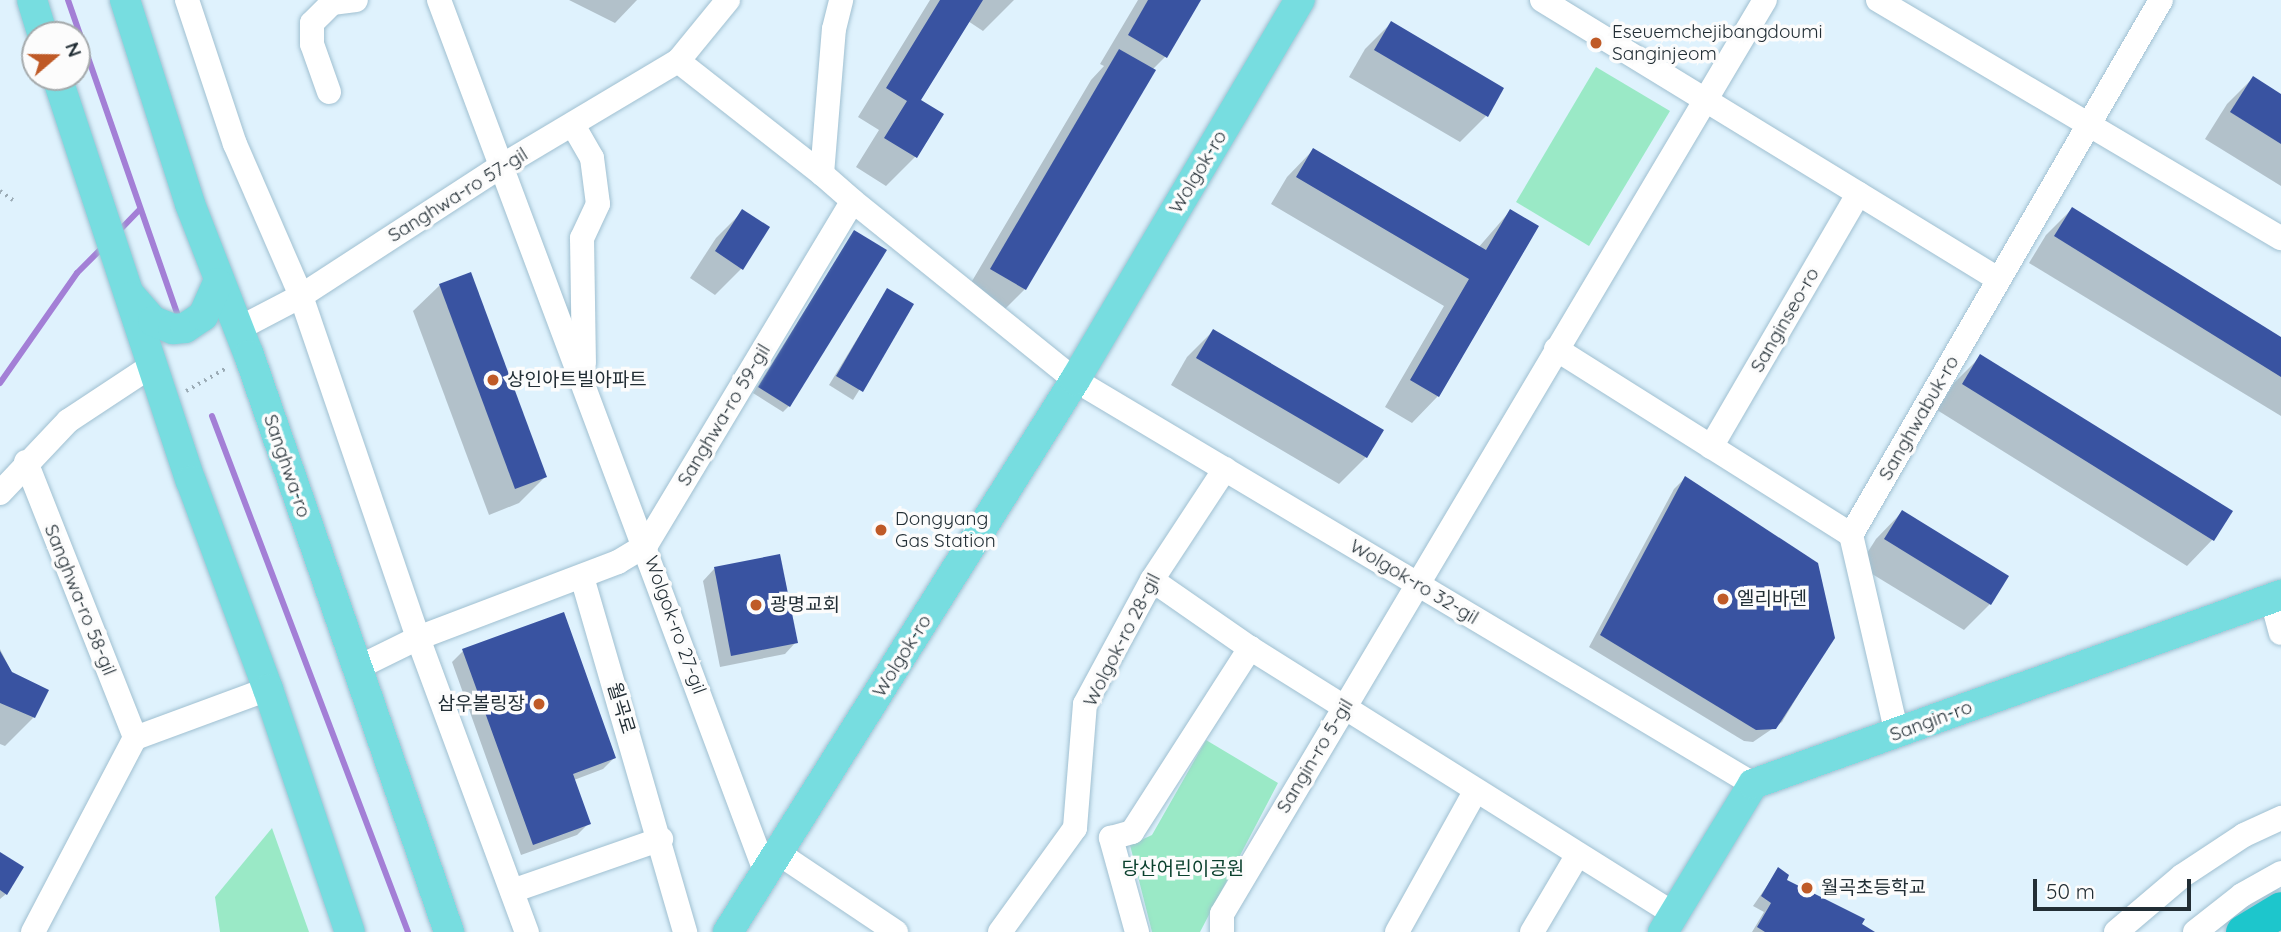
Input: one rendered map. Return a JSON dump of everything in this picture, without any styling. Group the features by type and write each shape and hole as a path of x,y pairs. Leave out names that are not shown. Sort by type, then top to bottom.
{"highway":[{"path":"2243,932 2281,909"}],"main road":[{"path":"32,0 39,21"},
{"name":"Sanghwa-ro","path":"125,0 218,283 244,342 449,932"},
{"name":"Wolgok-ro","path":"728,932 1075,380 1300,0"},
{"path":"62,91 166,403 268,689 350,932"},
{"path":"130,294 153,321 173,329 185,328 203,316 218,283"},
{"name":"Sangin-ro","path":"1753,784 2276,597"},
{"path":"1668,922 1753,784"}],"street":[{"path":"187,0 235,144 301,296 418,638 527,932"},
{"path":"329,92 312,44 312,23 332,3 356,0"},
{"name":"Wolgok-ro 27-gil","path":"439,0 500,167 646,545 772,862"},
{"name":"Sanghwa-ro 57-gil","path":"244,342 301,296 500,167 678,61 728,0"},
{"path":"822,174 834,30 841,0"},
{"path":"1542,0 1704,102 1998,279"},
{"path":"1420,585 1556,349 1765,0"},
{"path":"1878,0 2281,238"},
{"name":"Sanghwabuk-ro","path":"1851,535 2161,0"},
{"path":"678,61 853,201 894,230 1075,380"},
{"name":"Wolgok-ro 27-gil","path":"573,125 592,158 598,204 582,238 584,380"},
{"name":"Sanginseo-ro","path":"1711,447 1858,194"},
{"name":"Sanghwa-ro 59-gil","path":"646,545 853,201"},
{"path":"1556,349 1851,535 1897,734"},
{"path":"0,493 26,462 68,421 153,365"},
{"name":"Wolgok-ro 32-gil","path":"1075,380 1753,784"},
{"name":"Sanghwa-ro 58-gil","path":"26,462 135,738"},
{"name":"Wolgok-ro 28-gil","path":"1075,828 1085,704 1152,580 1224,469"},
{"path":"357,668 418,638 582,577 646,545"},
{"name":"월곡로","path":"582,577 661,839 685,932"},
{"path":"1152,580 1250,648 1577,856 1668,922"},
{"name":"Sangin-ro 5-gil","path":"1222,932 1222,914 1344,707 1420,585"},
{"name":"Sangin-ro","path":"2276,597 2281,633"},
{"path":"1000,932 1075,828 1111,838 1132,832 1250,648"},
{"path":"33,932 135,738 268,689"},
{"path":"1397,932 1475,792"},
{"path":"2116,932 2182,876 2244,835 2281,818"},
{"path":"1111,838 1137,932"},
{"path":"512,891 661,839"},
{"path":"1532,932 1577,856"},
{"path":"772,862 896,932"},
{"path":"2195,932 2242,895 2281,873"}],"path":[{"path":"0,191 13,200"},
{"path":"166,403 244,342"}],"green space":[{"path":"1596,67 1670,111 1589,246 1516,202"},
{"name":"당산어린이공원","path":"1206,740 1278,783 1200,932 1152,932 1130,845 1152,835"},
{"path":"272,828 309,932 220,932 215,897"}],"building":[{"path":"940,0 983,0 921,100 944,114 917,158 884,138 907,101 886,88"},
{"path":"1148,0 1201,0 1167,58 1128,35"},
{"path":"1391,21 1504,88 1488,117 1374,50"},
{"path":"1119,49 1156,70 1026,290 990,269"},
{"path":"2253,76 2281,94 2281,144 2230,112"},
{"path":"1313,148 1486,250 1510,209 1539,226 1439,397 1410,380 1469,279 1296,177"},
{"path":"2072,207 2281,337 2281,377 2054,236"},
{"path":"742,209 770,227 743,270 715,251"},
{"path":"854,230 887,250 790,407 758,387"},
{"name":"상인아트빌아파트","path":"471,272 547,477 515,489 439,284"},
{"path":"887,288 914,304 863,392 836,376"},
{"path":"1213,329 1384,430 1367,458 1196,358"},
{"path":"1980,354 2233,511 2214,541 1962,384"},
{"name":"엘리바덴","path":"1685,476 1818,563 1835,638 1776,729 1756,730 1600,635"},
{"path":"1902,510 2009,576 1991,605 1884,539"},
{"name":"광명교회","path":"780,554 798,643 731,656 714,567"},
{"name":"삼우볼링장","path":"564,612 616,758 573,774 591,824 533,845 462,649"},
{"path":"0,651 12,672 49,690 35,718 0,703"},
{"path":"0,852 24,867 7,895 0,890"},
{"path":"1778,867 1789,875 1787,880 1865,919 1862,924 1875,932 1765,932 1757,927 1771,903 1761,896"}],"waterway":[{"path":"68,0 179,319"},
{"path":"117,233 139,210"},
{"path":"0,383 77,273 104,246"},
{"path":"212,416 408,932"}],"place":[{"name":"Eseuemchejibangdoumi Sanginjeom","path":"1596,43"},
{"name":"상인아트빌아파트","path":"493,380"},
{"name":"Dongyang Gas Station","path":"881,530"},
{"name":"엘리바덴","path":"1723,599"},
{"name":"광명교회","path":"756,605"},
{"name":"삼우볼링장","path":"539,704"},
{"name":"월곡초등학교","path":"1807,888"}]}
